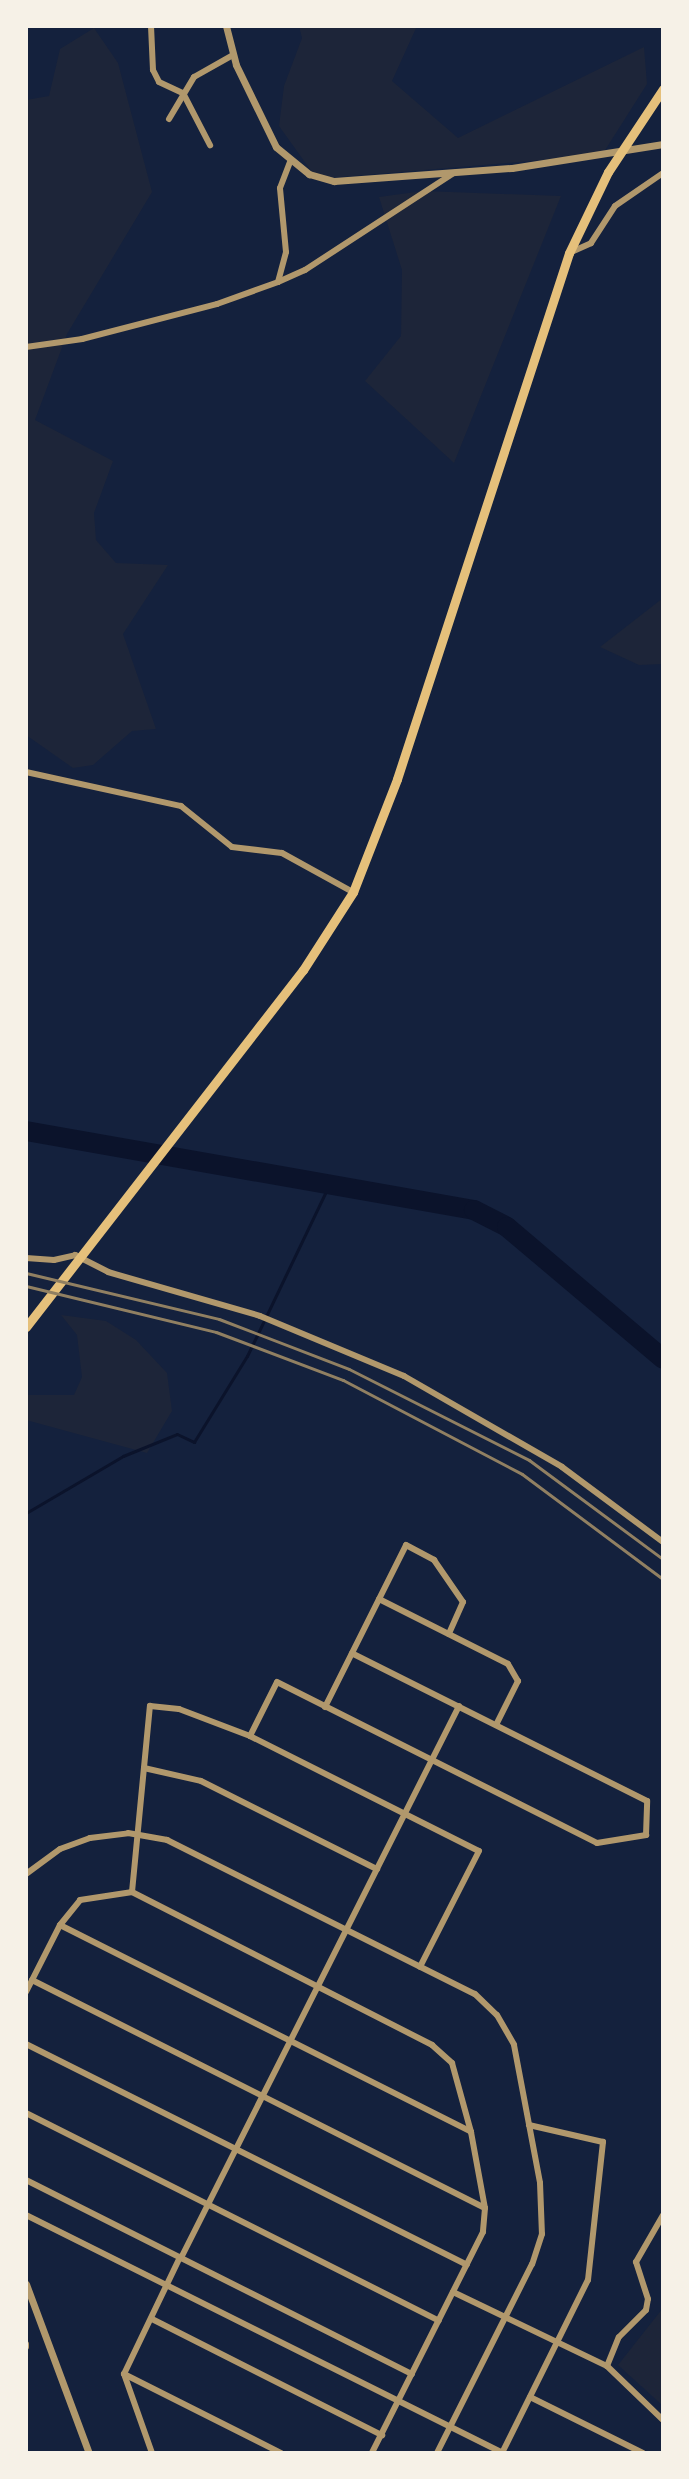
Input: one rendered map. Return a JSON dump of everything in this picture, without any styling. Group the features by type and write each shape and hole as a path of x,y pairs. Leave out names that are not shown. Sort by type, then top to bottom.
{"highway":[{"path":"29,1324 311,959 353,892 397,779 569,253 608,172 663,89"}],"street":[{"path":"151,26 153,70 159,82 183,93 210,145"},
{"path":"226,26 233,55 276,147 290,162 334,181 454,173 663,144"},
{"path":"169,119 183,93 205,69 233,55"},
{"path":"278,282 286,252 280,188 290,162"},
{"path":"26,347 126,328 278,282 305,270 454,173"},
{"path":"569,253 591,243 615,206 663,173"},
{"path":"26,772 181,806 232,847 282,853 353,892"},
{"path":"26,1258 54,1260 75,1255 108,1272 260,1316 404,1376 562,1467 663,1542"},
{"path":"325,1707 406,1545 434,1560 463,1602 449,1634"},
{"path":"379,1599 508,1664 518,1681 496,1725"},
{"path":"250,1736 277,1682 597,1843 646,1835 647,1801 352,1653"},
{"path":"132,1892 150,1706 207,1717 479,1851 420,1967"},
{"path":"152,2453 124,2374 459,1706"},
{"path":"144,1768 201,1781 377,1869"},
{"path":"26,1874 75,1843 138,1834 167,1840 475,1994 497,2015 514,2045 540,2183 542,2234 505,2318 437,2453"},
{"path":"26,1992 60,1925 80,1900 132,1892 441,2052 459,2075 485,2208 483,2232 372,2453"},
{"path":"60,1925 471,2132"},
{"path":"32,1980 485,2208"},
{"path":"26,2044 467,2265"},
{"path":"26,2122 28,2114 439,2321"},
{"path":"26,2215 502,2453 557,2344 594,2260 603,2142 529,2125"},
{"path":"26,2180 412,2374"},
{"path":"607,2366 619,2337 646,2310 648,2299 636,2262 663,2215"},
{"path":"26,2284 89,2453"},
{"path":"453,2292 607,2366 663,2420"},
{"path":"152,2319 382,2435"},
{"path":"124,2374 281,2453"},
{"path":"530,2397 643,2453"}],"shaded area":[{"path":"299,26 417,26 392,81 458,138 644,47 647,84 602,155 317,179 279,126 284,86 302,38"},
{"path":"94,28 118,63 152,192 67,334 35,420 113,461 94,513 96,540 116,563 168,565 123,634 156,729 132,731 93,765 73,768 26,735 26,100 49,96 60,49"},
{"path":"423,191 561,196 454,463 365,381 401,336 402,270 379,197"},
{"path":"663,598 663,664 639,665 600,647"},
{"path":"61,1315 106,1321 136,1340 167,1373 172,1411 147,1453 26,1420 26,1395 74,1395 82,1377 77,1335"},
{"path":"663,2308 663,2406 618,2365"}],"waterway":[{"path":"26,1131 474,1210 507,1227 663,1359"},
{"path":"26,1513 123,1456 177,1434 194,1442 247,1356 331,1181"}],"railway":[{"path":"26,1273 219,1319 349,1369 529,1460 663,1559"},
{"path":"26,1286 216,1332 343,1380 522,1474 663,1579"}]}
